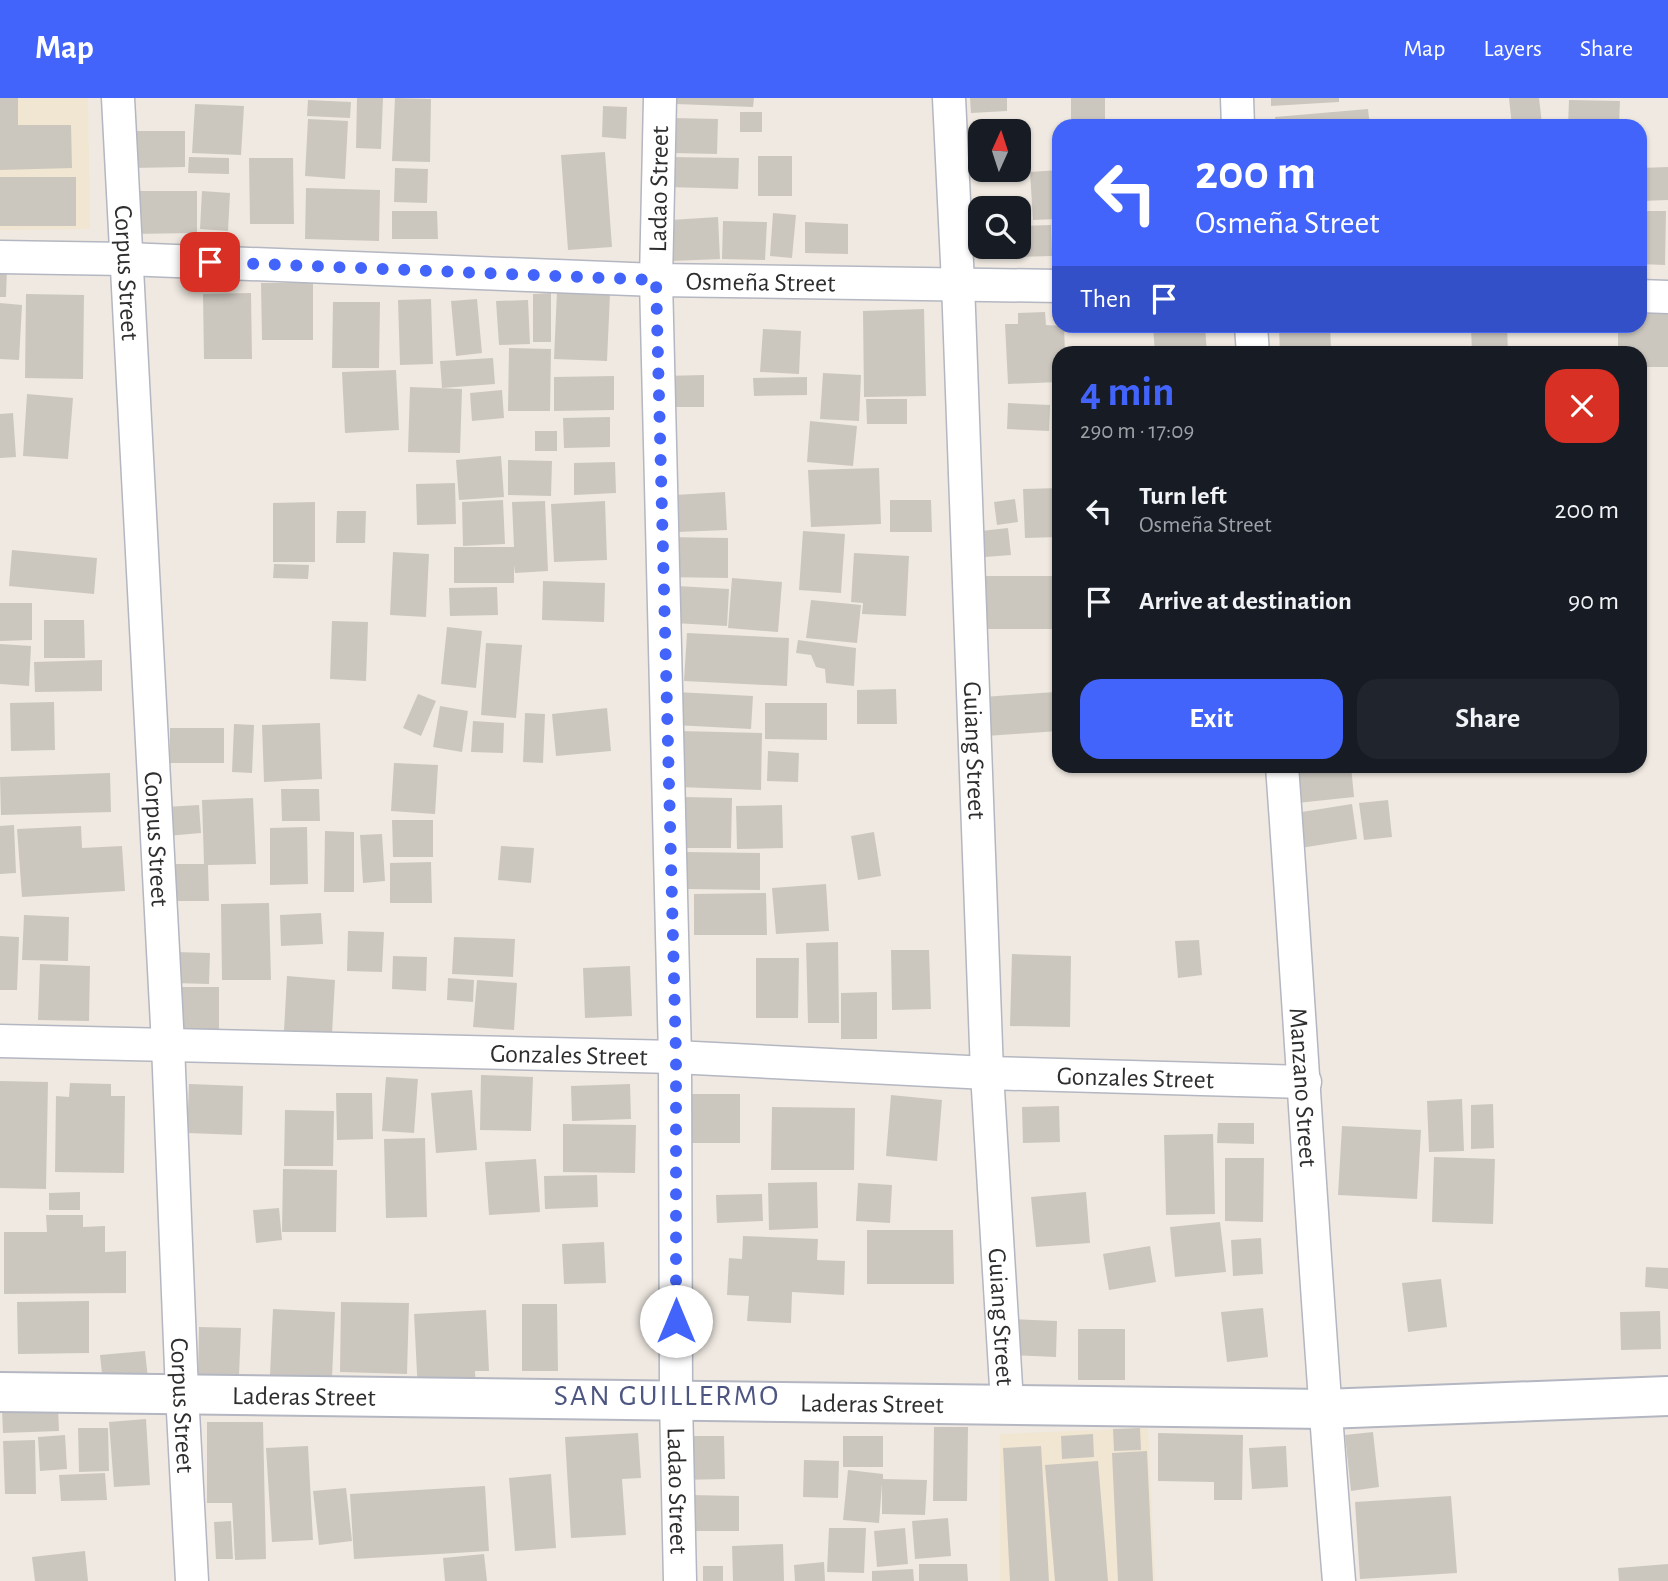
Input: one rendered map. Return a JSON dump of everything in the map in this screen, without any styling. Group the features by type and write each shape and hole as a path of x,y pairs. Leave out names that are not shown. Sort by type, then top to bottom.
{"street":[{"name":"Corpus Street","path":"118,98 168,1045 192,1581"},
{"name":"Ladao Street","path":"660,98 656,280 676,1056 676,1400 680,1581"},
{"name":"Guiang Street","path":"949,98 987,1073 1007,1403"},
{"path":"1237,98 1238,119"},
{"name":"Osmeña Street","path":"0,257 126,259 656,280 1052,286"},
{"path":"1647,296 1668,297"},
{"name":"Manzano Street","path":"1283,773 1305,1082 1324,1409 1339,1581"},
{"name":"Gonzales Street","path":"0,1041 676,1056 987,1073 1305,1082"},
{"name":"Laderas Street","path":"0,1392 1324,1409 1668,1396"}],"shaded area":[{"path":"0,98 88,98 90,229 0,230"},
{"path":"1148,1428 1155,1581 1000,1581 1000,1434"}],"building":[{"path":"0,98 18,98 18,125 71,125 72,168 0,170"},
{"path":"357,98 383,98 381,149 356,148"},
{"path":"395,98 431,99 430,162 392,161"},
{"path":"676,98 754,98 753,107 676,104"},
{"path":"970,98 1007,98 1007,111 971,113"},
{"path":"1071,98 1105,98 1105,119 1071,119"},
{"path":"1271,98 1339,98 1339,102 1271,106"},
{"path":"1509,98 1539,98 1541,119 1511,119"},
{"path":"308,100 351,102 350,118 307,116"},
{"path":"1569,100 1620,101 1619,119 1568,119"},
{"path":"195,104 244,106 241,155 192,153"},
{"path":"603,106 627,107 626,139 602,137"},
{"path":"1368,109 1369,119 1275,119"},
{"path":"740,112 762,112 762,132 740,132"},
{"path":"672,118 718,119 717,154 672,153"},
{"path":"308,119 348,121 345,179 305,176"},
{"path":"131,131 185,131 185,167 132,168"},
{"path":"605,152 612,247 568,250 561,155"},
{"path":"758,156 792,156 792,196 758,196"},
{"path":"189,157 229,158 229,174 188,173"},
{"path":"668,157 739,158 738,189 667,187"},
{"path":"249,158 293,158 294,224 250,224"},
{"path":"1668,167 1668,200 1647,201 1647,168"},
{"path":"395,168 428,169 427,203 394,202"},
{"path":"1052,170 1052,219 1033,220 1031,172"},
{"path":"0,177 76,177 76,226 0,226"},
{"path":"306,188 380,190 379,241 305,239"},
{"path":"129,191 197,191 197,233 130,234"},
{"path":"202,191 230,193 228,231 200,229"},
{"path":"392,211 437,211 438,239 392,239"},
{"path":"1647,211 1666,211 1665,265 1647,264"},
{"path":"773,213 796,215 792,258 770,256"},
{"path":"718,217 720,259 672,261 670,220"},
{"path":"723,221 767,222 765,260 722,259"},
{"path":"805,222 848,224 848,254 805,253"},
{"path":"1051,225 1052,256 1031,257 1031,226"},
{"path":"0,268 7,268 6,297 0,297"},
{"path":"261,283 313,283 313,340 262,340"},
{"path":"557,291 610,294 607,361 554,359"},
{"path":"251,293 252,359 204,359 203,294"},
{"path":"551,293 551,342 533,342 533,294"},
{"path":"26,294 84,295 83,379 25,378"},
{"path":"431,299 433,364 400,365 398,300"},
{"path":"477,299 482,353 456,356 451,301"},
{"path":"528,300 530,344 499,345 496,301"},
{"path":"333,302 380,302 379,368 332,368"},
{"path":"1647,302 1668,302 1668,367 1647,367 1647,346 1618,346 1618,333 1647,333"},
{"path":"0,303 22,305 19,360 0,359"},
{"path":"924,309 926,396 864,397 863,311"},
{"path":"1045,312 1046,325 1052,325 1052,333 1064,333 1065,346 1052,346 1052,382 1008,384 1005,324 1018,324 1018,313"},
{"path":"763,329 801,331 799,374 760,372"},
{"path":"1154,333 1206,333 1206,346 1154,346"},
{"path":"1279,333 1330,333 1331,346 1280,346"},
{"path":"1471,333 1507,333 1508,346 1472,346"},
{"path":"509,348 551,349 550,411 508,411"},
{"path":"493,358 495,384 442,388 440,361"},
{"path":"396,370 399,430 345,433 342,372"},
{"path":"823,373 861,375 859,421 820,419"},
{"path":"704,375 704,407 663,407 663,376"},
{"path":"614,376 614,410 554,411 554,377"},
{"path":"807,377 807,395 754,396 753,378"},
{"path":"410,387 462,389 460,453 408,452"},
{"path":"502,390 504,418 472,421 470,393"},
{"path":"27,394 73,398 68,459 23,456"},
{"path":"866,399 907,399 907,424 867,424"},
{"path":"1008,403 1050,405 1049,431 1007,429"},
{"path":"13,413 16,457 0,458 0,414"},
{"path":"610,417 610,447 564,448 563,418"},
{"path":"810,421 857,426 853,466 807,462"},
{"path":"535,431 557,431 557,451 535,451"},
{"path":"501,456 504,497 459,500 456,460"},
{"path":"508,460 552,461 551,496 508,495"},
{"path":"615,462 616,493 574,495 574,463"},
{"path":"879,468 881,524 811,527 808,470"},
{"path":"455,483 456,524 417,525 416,484"},
{"path":"1052,488 1052,537 1025,538 1023,489"},
{"path":"725,492 727,530 677,532 675,495"},
{"path":"1015,499 1018,522 997,525 994,502"},
{"path":"503,500 505,544 463,546 462,502"},
{"path":"890,500 931,500 932,532 890,532"},
{"path":"545,501 548,571 515,573 514,565 514,583 454,583 454,547 514,547 512,502"},
{"path":"605,501 607,560 554,562 551,504"},
{"path":"315,502 315,562 273,562 273,503"},
{"path":"337,511 366,511 365,543 336,543"},
{"path":"1008,528 1011,555 985,557 981,531"},
{"path":"803,531 845,534 841,593 799,590"},
{"path":"665,537 728,538 728,578 664,577"},
{"path":"12,550 97,558 94,594 9,586"},
{"path":"393,552 429,554 426,617 390,615"},
{"path":"854,553 909,556 906,616 862,614 863,603 851,602"},
{"path":"274,564 309,565 308,579 273,578"},
{"path":"985,576 1052,576 1052,629 985,629"},
{"path":"732,578 782,582 778,632 728,628"},
{"path":"543,581 605,583 604,622 542,620"},
{"path":"677,586 729,589 727,626 674,623"},
{"path":"497,587 498,615 450,616 449,588"},
{"path":"811,600 861,605 857,643 806,638"},
{"path":"0,603 32,603 32,640 0,641"},
{"path":"44,620 84,620 85,658 44,658"},
{"path":"332,621 368,622 366,681 330,679"},
{"path":"447,627 482,631 476,688 441,684"},
{"path":"687,633 789,638 787,686 684,681"},
{"path":"798,640 856,648 854,686 826,683 825,669 816,667 811,655 796,653"},
{"path":"486,643 522,645 516,718 481,715"},
{"path":"0,644 31,646 29,686 0,684"},
{"path":"102,660 102,691 35,692 34,662"},
{"path":"896,689 897,724 857,724 857,690"},
{"path":"676,692 753,696 751,729 674,725"},
{"path":"1052,692 1052,731 986,736 983,697"},
{"path":"418,694 436,701 421,736 403,728"},
{"path":"54,702 55,750 11,751 10,703"},
{"path":"765,703 827,703 827,740 765,739"},
{"path":"440,706 468,711 462,752 433,747"},
{"path":"607,708 611,751 556,756 552,714"},
{"path":"525,713 545,714 543,763 523,762"},
{"path":"473,721 504,723 503,753 471,752"},
{"path":"320,723 322,779 264,782 262,725"},
{"path":"234,724 254,725 252,773 232,772"},
{"path":"170,728 224,728 224,763 170,763"},
{"path":"679,731 762,733 761,790 678,787"},
{"path":"768,751 799,753 798,782 767,781"},
{"path":"394,763 438,765 435,814 391,811"},
{"path":"110,773 111,812 1,815 0,777"},
{"path":"1293,773 1352,773 1354,797 1297,803"},
{"path":"281,789 319,789 320,821 282,821"},
{"path":"684,797 732,798 731,848 683,848"},
{"path":"253,798 256,864 208,865 209,901 170,901 170,864 204,864 202,800"},
{"path":"1388,800 1392,837 1364,840 1359,803"},
{"path":"1352,804 1357,839 1294,849 1289,814"},
{"path":"199,805 201,833 167,836 165,807"},
{"path":"782,805 783,848 737,849 736,806"},
{"path":"392,820 433,820 433,857 393,857"},
{"path":"14,825 16,873 0,874 0,826"},
{"path":"81,826 82,848 122,846 125,891 22,897 17,829"},
{"path":"307,827 308,884 270,885 270,828"},
{"path":"325,831 354,832 354,892 324,892"},
{"path":"874,832 881,876 858,880 851,836"},
{"path":"382,834 385,881 363,883 360,835"},
{"path":"501,846 534,848 531,883 498,880"},
{"path":"687,852 760,853 760,890 687,889"},
{"path":"431,862 432,903 390,903 390,863"},
{"path":"826,884 829,931 776,934 772,888"},
{"path":"766,893 767,935 694,935 694,894"},
{"path":"269,903 271,980 222,980 221,904"},
{"path":"321,913 323,944 281,946 280,915"},
{"path":"24,915 69,917 68,961 22,960"},
{"path":"348,931 384,932 382,972 347,971"},
{"path":"0,936 19,937 17,990 0,990"},
{"path":"454,937 515,939 513,977 452,974"},
{"path":"1199,940 1202,975 1178,978 1175,941"},
{"path":"838,942 839,1023 808,1023 806,943"},
{"path":"891,950 929,950 931,1009 892,1010"},
{"path":"175,952 210,953 209,984 174,983"},
{"path":"1012,954 1071,956 1070,1027 1010,1026"},
{"path":"393,956 427,957 426,991 392,989"},
{"path":"756,958 799,958 798,1018 756,1018"},
{"path":"40,964 90,966 89,1021 38,1020"},
{"path":"630,966 632,1016 585,1018 583,968"},
{"path":"287,976 335,980 332,1034 284,1031"},
{"path":"448,978 474,980 473,1002 447,1000"},
{"path":"477,980 517,983 514,1030 473,1027"},
{"path":"176,987 219,987 219,1031 176,1031"},
{"path":"877,992 877,1039 841,1039 841,993"},
{"path":"481,1075 533,1077 531,1131 480,1130"},
{"path":"386,1077 418,1079 414,1133 382,1131"},
{"path":"0,1081 48,1082 46,1189 0,1188"},
{"path":"70,1083 111,1084 111,1096 125,1096 124,1173 55,1172 56,1096 69,1097"},
{"path":"189,1084 243,1086 242,1135 187,1133"},
{"path":"630,1084 631,1119 572,1121 571,1086"},
{"path":"472,1090 477,1150 436,1153 431,1093"},
{"path":"336,1093 372,1093 373,1139 337,1140"},
{"path":"686,1094 740,1094 740,1143 686,1143"},
{"path":"891,1095 942,1100 937,1161 886,1156"},
{"path":"1462,1099 1464,1151 1429,1152 1427,1101"},
{"path":"1493,1104 1494,1148 1471,1149 1471,1105"},
{"path":"1059,1106 1060,1142 1023,1143 1022,1107"},
{"path":"772,1107 855,1108 854,1170 771,1170"},
{"path":"285,1110 334,1111 333,1166 284,1166"},
{"path":"1218,1123 1254,1123 1254,1144 1217,1143"},
{"path":"563,1124 636,1125 635,1173 563,1172"},
{"path":"1342,1126 1421,1130 1417,1199 1338,1195"},
{"path":"1213,1134 1215,1214 1166,1215 1164,1135"},
{"path":"425,1138 427,1217 386,1218 384,1139"},
{"path":"1434,1157 1495,1159 1493,1224 1432,1222"},
{"path":"1225,1158 1264,1158 1263,1222 1225,1221"},
{"path":"536,1159 540,1212 489,1215 485,1162"},
{"path":"283,1169 337,1170 336,1232 282,1232"},
{"path":"597,1175 598,1207 545,1209 544,1176"},
{"path":"817,1182 818,1228 769,1230 768,1183"},
{"path":"858,1183 892,1185 890,1223 856,1221"},
{"path":"80,1192 80,1210 49,1210 49,1193"},
{"path":"1086,1192 1090,1243 1036,1247 1031,1197"},
{"path":"762,1194 763,1221 717,1223 716,1195"},
{"path":"279,1208 282,1240 256,1243 253,1210"},
{"path":"46,1215 83,1215 83,1227 105,1226 105,1252 126,1251 126,1293 4,1294 4,1232 47,1232"},
{"path":"1220,1222 1226,1272 1175,1277 1170,1227"},
{"path":"867,1230 953,1230 954,1284 867,1284"},
{"path":"743,1236 818,1239 817,1260 845,1261 844,1295 792,1292 791,1323 747,1321 749,1296 727,1295 729,1258 742,1259"},
{"path":"1261,1238 1263,1274 1233,1276 1231,1240"},
{"path":"604,1242 606,1283 564,1284 562,1244"},
{"path":"1150,1246 1156,1282 1109,1290 1103,1254"},
{"path":"1646,1267 1668,1268 1668,1289 1645,1287"},
{"path":"1441,1279 1447,1327 1408,1332 1402,1283"},
{"path":"89,1301 89,1353 18,1354 17,1302"},
{"path":"341,1302 409,1303 407,1374 340,1372"},
{"path":"522,1304 557,1304 558,1371 522,1371"},
{"path":"1263,1308 1268,1357 1227,1362 1221,1312"},
{"path":"273,1309 335,1312 332,1377 270,1375"},
{"path":"486,1310 489,1371 475,1371 476,1391 418,1393 414,1314"},
{"path":"1660,1311 1661,1349 1621,1350 1620,1312"},
{"path":"1010,1319 1057,1321 1056,1357 1008,1355"},
{"path":"199,1327 241,1328 239,1375 198,1374"},
{"path":"1078,1329 1125,1329 1125,1380 1078,1380"},
{"path":"145,1351 148,1379 103,1383 100,1355"},
{"path":"58,1408 59,1431 3,1433 2,1409"},
{"path":"146,1419 150,1485 114,1487 109,1422"},
{"path":"207,1422 263,1422 266,1559 235,1560 232,1503 207,1503"},
{"path":"934,1427 968,1427 967,1501 933,1501"},
{"path":"78,1428 108,1428 109,1471 79,1472"},
{"path":"1140,1428 1141,1450 1114,1451 1113,1429"},
{"path":"1373,1432 1379,1487 1351,1491 1345,1435"},
{"path":"638,1433 641,1478 622,1479 626,1535 571,1538 565,1437"},
{"path":"1158,1433 1243,1435 1242,1500 1214,1500 1214,1482 1158,1481"},
{"path":"1093,1434 1094,1457 1062,1459 1061,1436"},
{"path":"65,1435 67,1469 40,1471 38,1437"},
{"path":"679,1436 724,1436 725,1479 680,1480"},
{"path":"843,1436 883,1436 883,1467 843,1467"},
{"path":"35,1440 36,1494 5,1494 3,1441"},
{"path":"308,1446 313,1540 272,1542 266,1448"},
{"path":"1041,1446 1049,1581 1010,1581 1003,1448"},
{"path":"1286,1446 1288,1487 1252,1489 1249,1448"},
{"path":"1147,1451 1153,1581 1118,1581 1112,1453"},
{"path":"804,1460 839,1461 838,1498 803,1497"},
{"path":"1098,1461 1108,1581 1055,1581 1045,1465"},
{"path":"848,1470 883,1474 883,1479 927,1480 925,1515 882,1514 882,1484 879,1523 843,1520"},
{"path":"105,1473 107,1500 61,1501 59,1475"},
{"path":"551,1474 556,1548 515,1551 509,1478"},
{"path":"485,1486 489,1551 354,1559 350,1494"},
{"path":"346,1488 352,1541 319,1545 313,1491"},
{"path":"690,1495 739,1496 739,1531 690,1531"},
{"path":"1451,1496 1457,1573 1360,1579 1355,1502"},
{"path":"948,1518 951,1556 915,1559 912,1521"},
{"path":"231,1521 233,1559 216,1559 214,1522"},
{"path":"829,1528 866,1528 864,1573 827,1572"},
{"path":"905,1528 908,1564 877,1567 874,1531"},
{"path":"783,1544 784,1581 733,1581 732,1546"},
{"path":"85,1551 88,1581 35,1581 32,1557"},
{"path":"484,1554 487,1581 445,1581 443,1558"},
{"path":"824,1562 825,1581 795,1581 794,1565"},
{"path":"919,1564 967,1564 968,1581 919,1581"},
{"path":"1668,1564 1668,1581 1619,1581 1618,1568"},
{"path":"703,1566 723,1566 723,1581 703,1581"},
{"path":"913,1569 914,1581 872,1581 872,1571"}],"district":[{"name":"SAN GUILLERMO","path":"667,1395"}],"route":[{"path":"210,262 656,280 676,1056 676,1321"}]}
